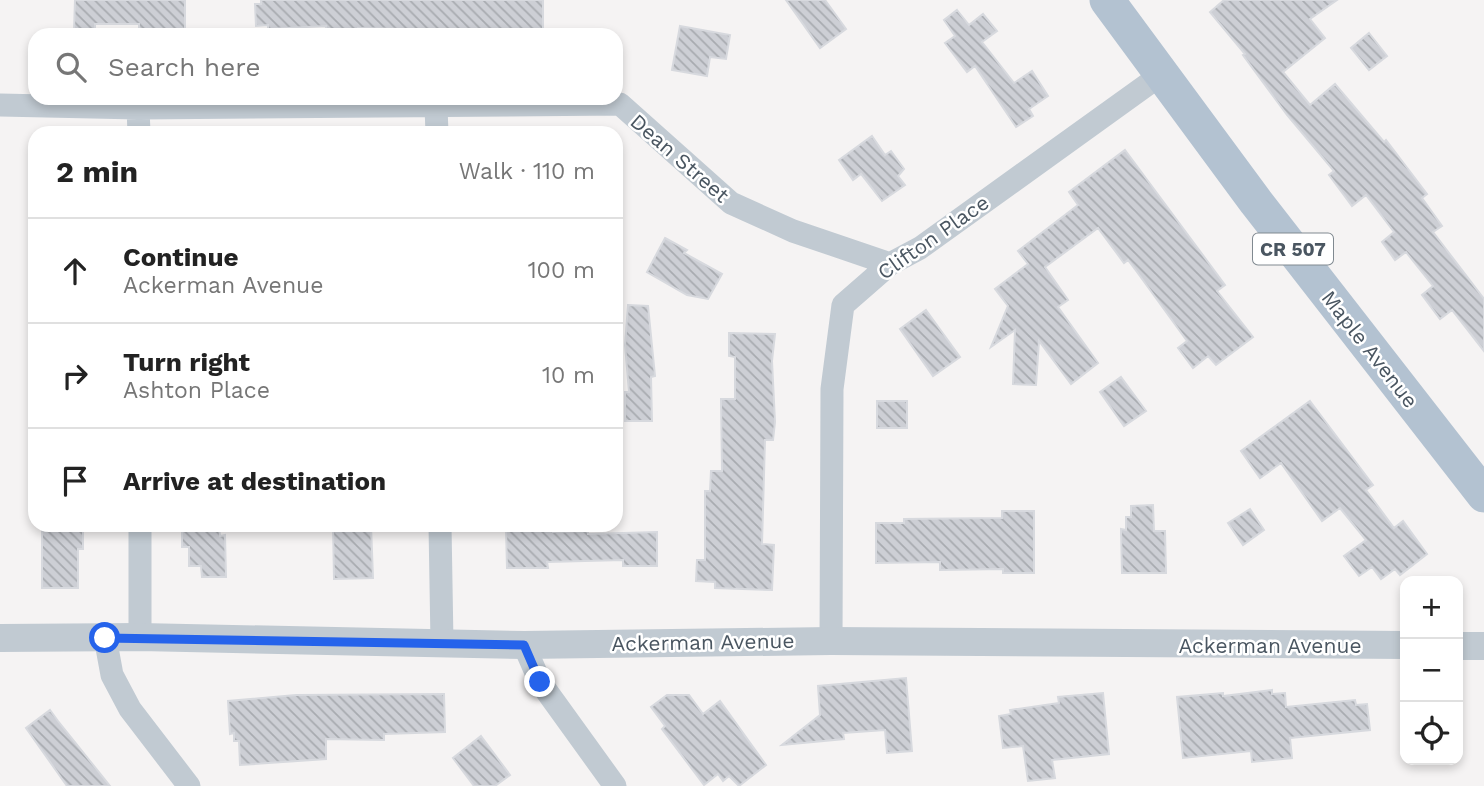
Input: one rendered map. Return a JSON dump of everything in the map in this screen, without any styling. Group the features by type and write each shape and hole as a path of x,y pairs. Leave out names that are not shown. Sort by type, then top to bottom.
{"main road":[{"name":"Maple Avenue","path":"1107,0 1256,202 1484,495"}],"street":[{"name":"Clifton Place","path":"831,641 832,389 835,348 843,305 890,264 920,248 1162,74"},
{"name":"Dean Street","path":"0,105 559,105"},
{"name":"Dean Street","path":"621,105 731,203 793,231 890,264"},
{"path":"138,107 139,126"},
{"path":"436,107 437,126"},
{"path":"139,532 140,637"},
{"path":"440,532 442,643"},
{"name":"Ackerman Avenue","path":"0,638 140,637 524,645 831,641 1400,645"},
{"path":"105,638 112,675 130,709 189,786"},
{"path":"524,645 540,682 615,786"},
{"path":"1463,646 1484,646"}],"building":[{"path":"75,0 185,0 185,28 95,24 95,28 74,28"},
{"path":"261,0 543,0 543,28 268,28 268,25 256,26 255,4 261,4"},
{"path":"786,0 825,0 846,29 820,48"},
{"path":"1224,0 1337,0 1310,19 1325,38 1283,72 1310,105 1335,84 1384,142 1386,140 1427,194 1422,198 1442,226 1433,232 1484,299 1484,351 1452,310 1440,319 1422,295 1433,286 1406,252 1395,260 1382,242 1394,232 1366,195 1352,206 1329,175 1334,171 1287,115 1243,55 1245,54 1210,12"},
{"path":"957,10 969,25 983,14 997,31 982,42 1014,83 1032,71 1048,96 1029,109 1033,116 1016,127 975,66 967,72 945,43 955,36 944,20"},
{"path":"680,26 730,35 726,59 710,57 707,76 672,70"},
{"path":"1369,33 1387,56 1369,70 1351,48"},
{"path":"872,136 885,155 891,151 904,169 898,176 905,185 882,201 861,174 853,180 839,160"},
{"path":"1125,150 1225,285 1217,291 1253,337 1216,365 1208,356 1193,368 1178,348 1187,341 1128,260 1124,263 1098,228 1045,267 1068,300 1058,307 1098,363 1071,384 1039,341 1036,385 1013,384 1015,330 991,347 1008,306 995,289 1028,264 1018,251 1078,205 1069,192"},
{"path":"665,238 687,250 684,253 722,274 708,299 687,295 647,272"},
{"path":"628,305 648,306 655,376 651,377 652,421 625,421 625,392 629,392 625,345"},
{"path":"926,310 960,357 933,376 900,329"},
{"path":"729,333 775,334 772,361 775,422 773,440 765,440 762,544 774,545 772,590 715,588 715,582 696,581 697,560 705,560 705,491 710,491 711,471 722,471 721,399 735,399 735,357 729,356"},
{"path":"1121,377 1146,411 1124,426 1100,392"},
{"path":"877,401 907,401 907,428 877,428"},
{"path":"1310,401 1373,485 1366,490 1394,528 1403,521 1427,554 1400,575 1395,569 1381,579 1372,567 1359,576 1344,556 1366,540 1340,508 1322,521 1281,463 1260,478 1241,451"},
{"path":"1153,505 1154,531 1165,531 1166,573 1122,573 1121,529 1126,530 1126,517 1131,517 1131,506"},
{"path":"1250,509 1264,530 1243,545 1228,523"},
{"path":"1002,511 1034,511 1034,573 1003,573 1003,569 940,570 940,562 876,563 876,523 904,523 904,519 1002,518"},
{"path":"42,532 83,532 83,549 78,549 78,588 42,588"},
{"path":"182,532 220,532 220,536 225,535 226,577 202,577 201,566 189,566 189,547 182,547"},
{"path":"333,532 371,532 373,578 334,579"},
{"path":"506,532 657,532 657,566 623,566 623,560 547,562 548,568 507,568"},
{"path":"906,678 912,751 887,753 885,730 843,733 844,739 782,745 820,715 818,686"},
{"path":"1272,690 1272,694 1285,693 1286,707 1355,700 1356,705 1367,704 1370,730 1290,738 1292,758 1252,762 1251,751 1183,758 1177,697 1223,693 1223,696"},
{"path":"1103,693 1109,754 1052,760 1055,778 1028,781 1023,746 1003,748 999,716 1011,714 1010,710 1059,703 1058,697"},
{"path":"444,694 445,732 384,734 384,740 326,739 326,759 240,765 239,741 234,741 234,733 230,734 228,701 296,695"},
{"path":"667,695 689,695 703,714 720,701 766,765 739,786 729,776 723,781 718,774 704,785 662,729 665,726 651,707"},
{"path":"50,710 110,786 67,786 26,728"},
{"path":"481,736 510,775 495,786 474,786 453,758"}],"route":[{"path":"105,638 524,645 540,682"}]}
